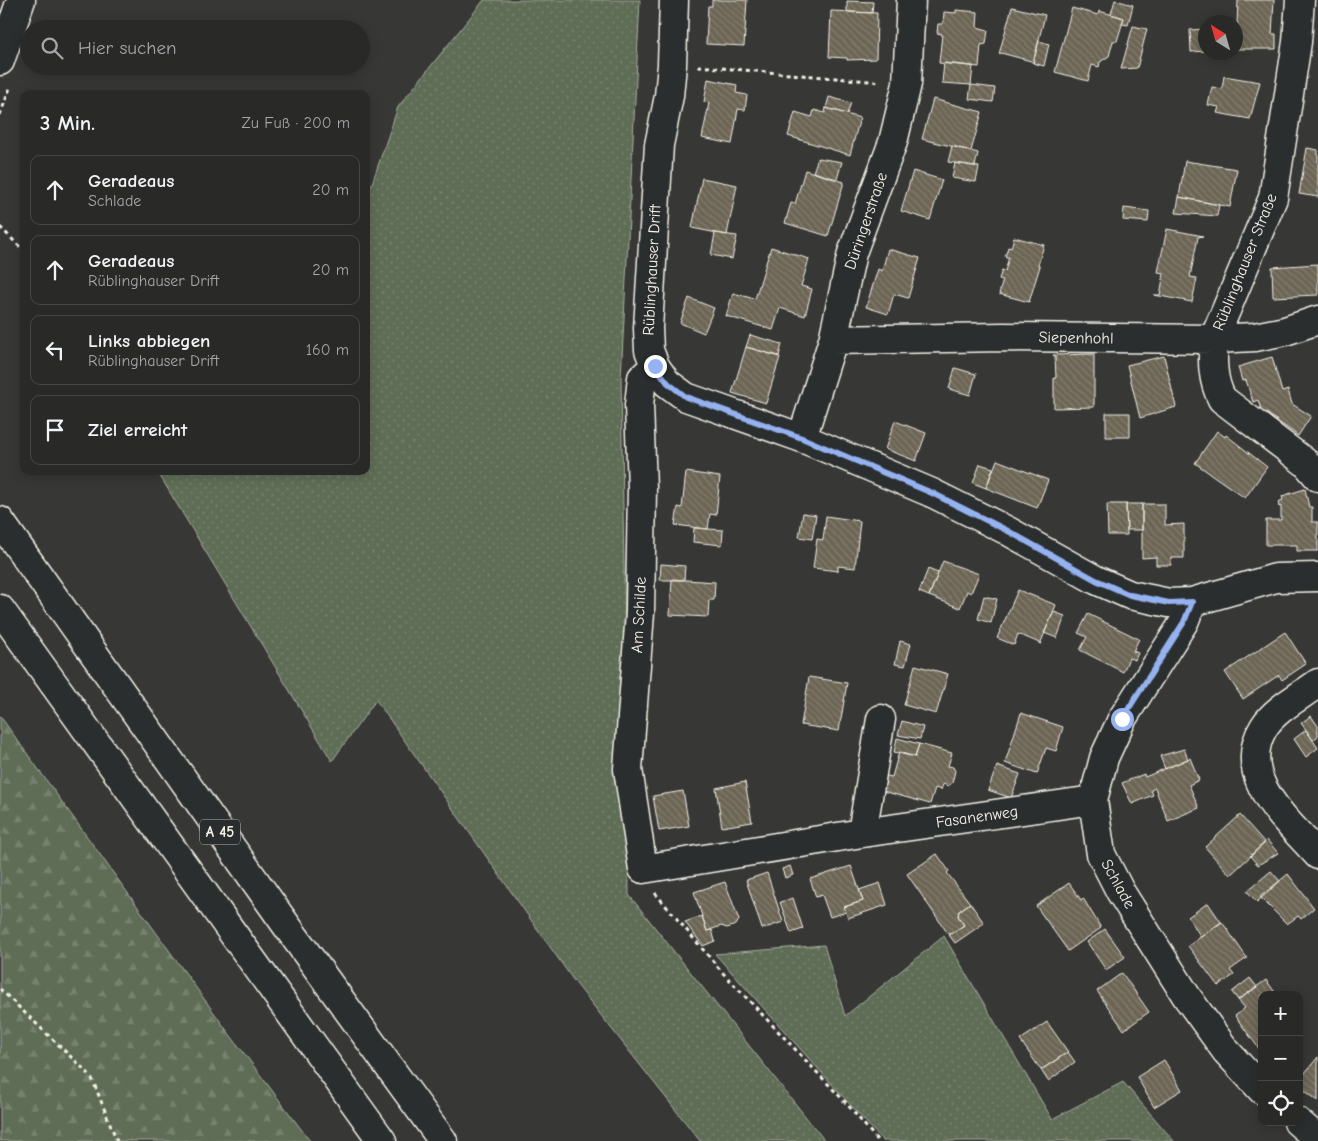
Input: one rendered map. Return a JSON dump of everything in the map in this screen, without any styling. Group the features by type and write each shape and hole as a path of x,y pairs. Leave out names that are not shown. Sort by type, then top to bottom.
{"main road":[{"path":"0,61 21,0"},
{"name":"Rüblinghauser Drift","path":"674,0 669,96 659,145 648,328 649,350 655,366 668,383 686,397 802,438 932,493 1008,531 1096,580 1122,591 1169,603 1192,602 1276,578 1318,577"},
{"name":"Düringerstraße","path":"802,438 833,340 852,253 893,142 907,84 911,0"},
{"name":"Rüblinghauser Straße","path":"1300,0 1297,42 1273,198 1214,339 1212,364 1216,388 1222,399 1306,464 1318,477"},
{"name":"Siepenhohl","path":"833,340 1003,337 1214,339 1270,334 1318,320"},
{"name":"Am Schilde","path":"643,869 628,769 640,613 642,488 639,405 642,378 655,366"},
{"name":"A 45","path":"0,521 294,936 443,1141"},
{"name":"Schlade","path":"1192,602 1184,622 1122,719 1104,758 1092,800 1101,854 1120,891 1187,997 1226,1051 1258,1086"},
{"path":"0,609 382,1141"},
{"path":"1318,684 1278,713 1264,727 1257,744 1256,762 1258,780 1266,795 1318,855"},
{"path":"862,833 881,719"},
{"name":"Fasanenweg","path":"643,869 862,833 1092,800"},
{"path":"1302,1126 1318,1140"}],"path":[{"path":"712,67 881,82"},
{"path":"0,227 20,247"},
{"path":"643,869 645,882 716,965 847,1104 878,1141"},
{"path":"0,989 91,1076 118,1141"}],"green space":[{"path":"484,0 640,0 621,378 629,895 825,1141 700,1141 574,981 376,700 332,761 159,475 370,475 370,189 398,107"},
{"path":"0,716 228,1032 310,1141 0,1141"},
{"path":"944,936 1052,1119 1123,1082 1174,1141 883,1141 715,954 824,945 845,1016"}],"building":[{"path":"712,0 747,0 744,46 706,44 708,6 712,6"},
{"path":"1115,0 1133,5 1128,25 1122,24 1124,18 1111,14"},
{"path":"1238,0 1274,0 1272,34 1276,34 1276,49 1243,49 1243,15 1237,15"},
{"path":"847,1 873,2 872,13 847,12"},
{"path":"1012,7 1045,15 1033,63 999,54"},
{"path":"1072,8 1098,15 1099,11 1124,18 1117,41 1113,41 1109,56 1100,62 1099,67 1092,65 1088,81 1055,72"},
{"path":"956,10 978,12 977,27 988,30 986,44 981,45 979,67 939,63 942,34 937,33 938,24 943,24 944,12 956,13"},
{"path":"831,11 877,13 876,59 847,60 847,58 829,57"},
{"path":"1133,26 1147,29 1137,68 1121,69"},
{"path":"1190,30 1198,30 1198,52 1191,52"},
{"path":"1039,41 1049,44 1044,66 1033,63"},
{"path":"944,63 973,66 971,85 942,83"},
{"path":"1224,76 1260,82 1250,119 1217,113 1219,107 1208,105 1212,87 1222,89"},
{"path":"708,79 737,85 736,93 747,95 745,110 738,109 732,144 702,138 709,103 704,102"},
{"path":"971,85 995,88 993,102 969,99"},
{"path":"829,97 851,103 847,114 826,108"},
{"path":"933,99 982,112 971,151 922,139"},
{"path":"826,108 860,118 850,155 788,136 795,112 812,117 814,110 825,113"},
{"path":"952,146 978,153 975,166 948,162"},
{"path":"1307,148 1318,150 1318,197 1299,194"},
{"path":"818,158 842,162 837,179 813,172"},
{"path":"1185,161 1237,169 1230,207 1179,197"},
{"path":"955,163 979,167 976,182 952,178"},
{"path":"805,170 844,182 828,236 785,223 791,203 795,204"},
{"path":"913,171 942,180 930,220 901,211"},
{"path":"702,178 737,185 727,235 692,228"},
{"path":"1179,197 1219,205 1217,216 1176,213"},
{"path":"1124,208 1149,211 1148,222 1123,220"},
{"path":"1167,229 1203,236 1198,237 1190,277 1197,278 1192,302 1154,295 1160,295 1164,273 1158,272"},
{"path":"715,233 737,236 732,259 711,255"},
{"path":"1014,237 1044,245 1029,302 999,294 1003,280 999,279 1002,270 1005,271 1009,257 1005,257 1008,247 1011,248"},
{"path":"771,247 809,259 801,286 812,289 805,316 780,308 773,330 726,316 733,293 755,299"},
{"path":"888,249 920,258 908,298 894,294 888,314 866,307 878,269 882,271"},
{"path":"1318,264 1318,295 1273,297 1272,267"},
{"path":"689,298 714,308 704,333 680,323"},
{"path":"750,335 782,344 779,356 746,347"},
{"path":"746,347 780,357 766,403 732,393"},
{"path":"1094,354 1094,407 1054,408 1054,378 1056,378 1055,356 1053,355"},
{"path":"1164,356 1176,407 1140,418 1127,365"},
{"path":"1272,357 1282,392 1288,390 1292,404 1311,416 1298,436 1265,412 1262,413 1258,400 1253,402 1246,380 1242,381 1238,367"},
{"path":"955,368 976,374 970,395 949,389"},
{"path":"1106,413 1130,413 1130,437 1106,437"},
{"path":"895,421 926,433 916,461 885,449"},
{"path":"1217,431 1225,437 1226,435 1267,467 1245,498 1195,463"},
{"path":"997,460 1048,480 1037,508 986,488"},
{"path":"980,464 993,468 986,488 973,483"},
{"path":"686,472 720,477 716,515 710,514 708,529 675,525 678,507 682,508"},
{"path":"1305,489 1309,507 1312,507 1312,522 1318,522 1318,551 1297,551 1297,545 1266,545 1266,520 1281,520 1281,506 1279,507 1278,502 1283,500 1282,496"},
{"path":"1107,504 1126,504 1127,535 1108,535"},
{"path":"1126,504 1142,504 1142,530 1127,530"},
{"path":"1142,504 1165,504 1165,525 1184,524 1184,558 1171,558 1171,565 1156,565 1156,557 1142,558"},
{"path":"803,513 816,515 812,539 799,537"},
{"path":"826,516 860,521 855,568 838,566 838,571 813,568 817,539 823,540"},
{"path":"694,528 723,530 722,545 693,542"},
{"path":"943,561 979,574 971,593 967,591 960,608 929,596"},
{"path":"661,564 685,566 684,580 660,580"},
{"path":"928,569 938,573 929,596 919,592"},
{"path":"672,579 715,582 714,600 709,600 708,617 670,615"},
{"path":"1018,590 1056,605 1041,642 1042,644 1018,634 1014,645 997,638"},
{"path":"984,596 997,599 991,623 978,619"},
{"path":"1054,612 1065,616 1057,638 1044,633"},
{"path":"1088,614 1139,639 1133,651 1138,653 1135,660 1129,658 1123,672 1080,650 1087,637 1078,633"},
{"path":"1285,632 1306,664 1282,680 1279,675 1243,699 1225,672"},
{"path":"900,641 911,644 905,666 895,664"},
{"path":"915,665 948,674 936,714 904,705"},
{"path":"809,677 847,683 839,731 801,725"},
{"path":"1021,713 1063,727 1056,751 1046,748 1037,774 1005,763"},
{"path":"1311,716 1318,726 1318,736 1313,740 1301,723"},
{"path":"902,721 923,727 920,739 898,735"},
{"path":"1306,730 1318,748 1306,757 1294,739"},
{"path":"897,738 919,744 915,757 894,752"},
{"path":"919,744 952,753 948,766 953,767 955,771 952,783 948,786 943,784 941,790 935,788 930,804 879,790 883,775 892,777 899,752 915,757"},
{"path":"1184,749 1188,759 1165,769 1160,756"},
{"path":"1190,758 1199,780 1189,785 1199,808 1168,821 1155,788 1151,790 1153,795 1132,804 1122,783 1144,774 1145,777"},
{"path":"997,766 1020,774 1011,798 988,790"},
{"path":"745,782 752,822 722,827 716,788"},
{"path":"683,791 689,826 659,831 653,796"},
{"path":"1240,815 1265,843 1230,875 1205,847"},
{"path":"1267,840 1278,853 1258,865 1250,856"},
{"path":"937,854 949,871 947,873 970,903 959,911 958,916 964,925 949,935 907,874"},
{"path":"790,866 793,875 785,878 782,869"},
{"path":"851,866 863,901 844,907 846,912 830,917 822,895 816,897 810,879"},
{"path":"1271,871 1280,881 1257,902 1247,891"},
{"path":"767,873 783,922 762,929 746,880"},
{"path":"1288,874 1314,908 1301,919 1298,916 1287,924 1260,897"},
{"path":"725,882 739,920 736,925 727,928 721,926 707,931 694,892"},
{"path":"880,883 887,905 848,918 844,907 863,901 859,890"},
{"path":"1069,883 1081,900 1083,898 1101,928 1068,951 1036,906"},
{"path":"793,898 803,929 791,933 780,902"},
{"path":"970,903 984,923 955,943 949,935 964,925 958,916 959,911"},
{"path":"1208,903 1221,922 1201,937 1188,917"},
{"path":"702,916 707,931 712,930 715,941 703,946 685,922"},
{"path":"1222,922 1247,958 1230,970 1234,975 1218,986 1188,946"},
{"path":"1105,929 1125,957 1106,970 1087,942"},
{"path":"1122,973 1149,1012 1124,1030 1097,991"},
{"path":"1250,978 1257,987 1238,1000 1232,992"},
{"path":"1266,980 1274,991 1258,991 1258,1047 1235,1016 1245,1008 1238,1000"},
{"path":"1047,1022 1068,1052 1041,1070 1020,1040"},
{"path":"1068,1052 1075,1062 1048,1081 1041,1070"},
{"path":"1318,1057 1318,1101 1303,1089 1303,1075"},
{"path":"1164,1060 1182,1090 1154,1107 1137,1077"}],"route":[{"path":"655,366 668,383 686,397 802,438 932,493 1008,531 1096,580 1130,595 1169,603 1192,602 1184,622 1122,719"}]}
